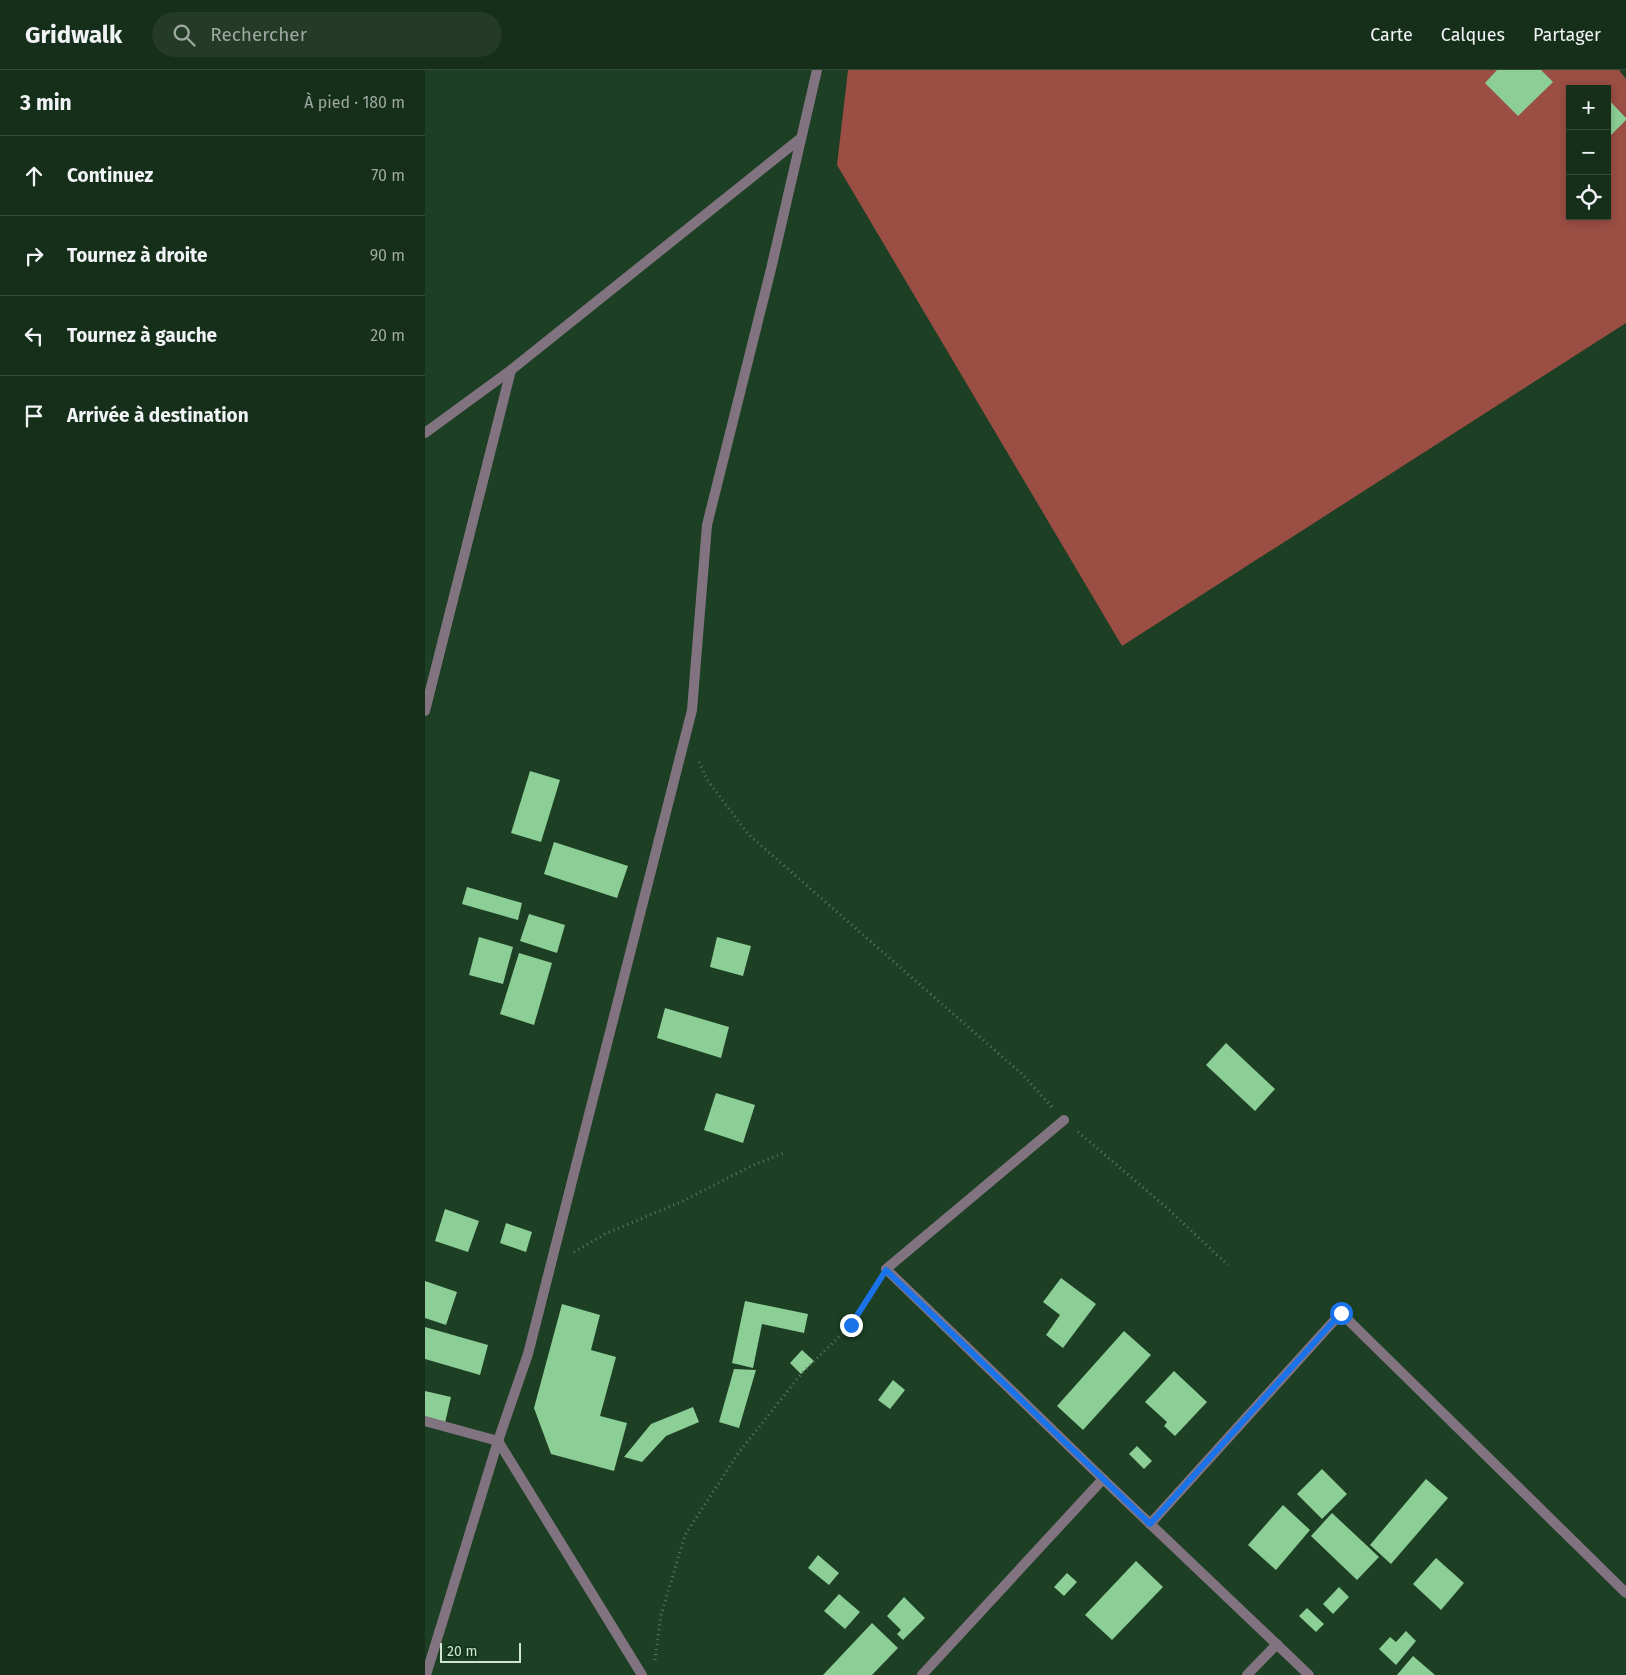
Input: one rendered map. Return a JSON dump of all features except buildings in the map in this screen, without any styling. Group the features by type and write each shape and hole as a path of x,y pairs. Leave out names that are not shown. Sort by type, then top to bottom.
{"street":[{"path":"426,1675 498,1441 528,1354 692,710 707,525 771,269 817,70"},
{"path":"425,434 511,370 801,138"},
{"path":"425,711 511,370"},
{"path":"1064,1120 886,1270 1309,1675"},
{"path":"1150,1524 1341,1313 1626,1593"},
{"path":"425,1421 498,1441 643,1675"},
{"path":"922,1675 1103,1479"},
{"path":"1247,1675 1277,1644"}],"path":[{"path":"685,734 708,781 748,834 1023,1075 1064,1120 1167,1208 1228,1265"},
{"path":"550,1267 605,1234 683,1201 753,1165 784,1153"},
{"path":"654,1666 661,1615 685,1535 737,1455 801,1374 851,1325 886,1270"}],"shaded area":[{"path":"848,70 1619,70 1626,79 1626,323 1122,646 837,165"}],"route":[{"path":"851,1325 886,1270 1150,1524 1341,1313"}]}
